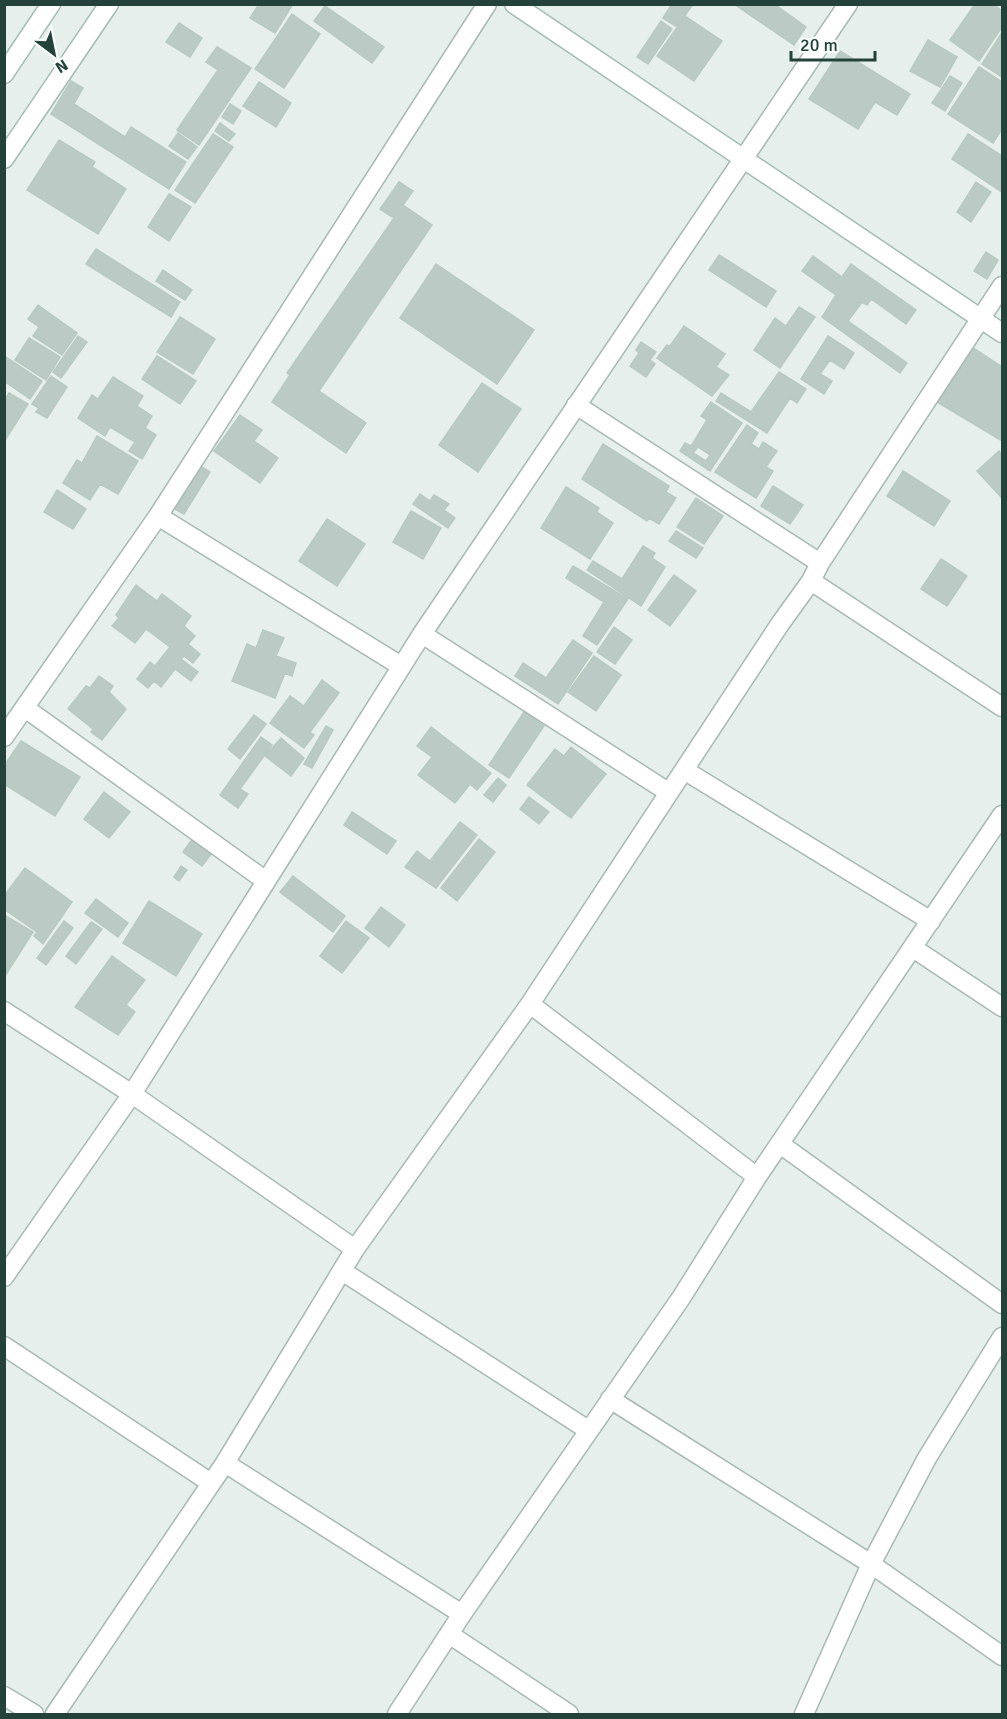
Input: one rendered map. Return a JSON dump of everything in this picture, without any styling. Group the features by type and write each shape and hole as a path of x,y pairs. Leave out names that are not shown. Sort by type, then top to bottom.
{"street":[{"path":"4,74 51,4"},
{"path":"4,159 109,4"},
{"path":"4,737 158,516 487,4"},
{"path":"514,4 1002,333"},
{"path":"4,1277 132,1094 422,634 848,4"},
{"path":"55,1714 225,1463 356,1249 530,1004 780,624 812,581 820,563 1002,286"},
{"path":"576,405 820,563"},
{"path":"158,516 401,666"},
{"path":"812,581 1002,707"},
{"path":"422,634 668,792"},
{"path":"25,708 266,881"},
{"path":"684,770 931,921"},
{"path":"397,1714 462,1614 681,1298 757,1177 1002,815"},
{"path":"913,948 1002,1007"},
{"path":"530,1004 757,1177"},
{"path":"4,1011 132,1094 356,1249"},
{"path":"780,1144 1002,1304"},
{"path":"342,1271 588,1430"},
{"path":"804,1714 871,1564 927,1458 1002,1337"},
{"path":"4,1346 211,1483"},
{"path":"610,1399 871,1564 1002,1656"},
{"path":"225,1463 462,1614"},
{"path":"449,1634 569,1714"},
{"path":"4,1696 34,1714"}],"building":[{"path":"259,4 293,4 275,33 250,18"},
{"path":"672,4 693,4 677,27 663,18"},
{"path":"734,4 774,4 806,27 794,45"},
{"path":"975,4 993,4 1002,11 1002,27 979,61 950,40"},
{"path":"325,6 384,47 372,63 314,21"},
{"path":"292,14 320,34 284,88 255,69"},
{"path":"685,16 722,41 694,81 657,56"},
{"path":"661,21 672,29 648,64 637,57"},
{"path":"179,23 202,38 190,57 166,42"},
{"path":"1001,34 1002,36 1002,77 982,64"},
{"path":"928,40 957,57 940,87 910,71"},
{"path":"217,47 251,68 199,145 177,130 218,70 206,62"},
{"path":"840,51 910,94 897,115 875,102 858,129 809,99"},
{"path":"979,67 1002,82 1002,129 993,143 948,114"},
{"path":"950,76 962,83 945,111 932,103"},
{"path":"71,81 83,88 74,104 125,137 131,127 186,162 169,189 51,114"},
{"path":"259,82 291,103 276,127 243,106"},
{"path":"230,104 241,111 233,124 222,117"},
{"path":"220,123 235,134 229,141 215,131"},
{"path":"178,133 197,147 188,159 169,146"},
{"path":"213,134 233,147 195,203 175,190"},
{"path":"968,134 1002,156 1002,192 952,159"},
{"path":"59,140 95,162 92,167 126,189 98,234 27,190"},
{"path":"399,182 413,191 403,205 432,225 319,391 366,423 346,453 272,402 290,375 287,373 394,218 380,209"},
{"path":"976,182 991,192 971,222 957,212"},
{"path":"169,194 191,207 169,241 148,227"},
{"path":"96,249 180,302 171,317 86,264"},
{"path":"986,252 998,260 987,279 974,271"},
{"path":"719,255 776,291 766,307 709,270"},
{"path":"813,256 842,277 851,264 916,310 906,324 871,299 867,305 862,302 848,321 907,363 900,373 822,317 836,295 802,271"},
{"path":"436,264 534,330 497,384 400,318"},
{"path":"163,270 192,290 185,300 156,281"},
{"path":"38,305 77,333 62,355 33,336 39,327 28,319"},
{"path":"799,307 815,317 780,368 754,350 775,318 786,326"},
{"path":"180,317 215,339 193,374 157,352"},
{"path":"684,326 725,354 716,367 729,375 712,396 657,358 667,345 672,347 670,346"},
{"path":"78,336 87,342 61,378 53,372"},
{"path":"828,336 854,353 844,369 830,360 820,374 832,381 824,394 801,379"},
{"path":"29,338 60,357 46,380 15,360"},
{"path":"641,342 656,352 650,360 655,364 646,377 630,366 639,353 636,350"},
{"path":"972,347 1002,367 1002,441 937,402"},
{"path":"4,356 42,381 30,399 4,381"},
{"path":"157,356 196,381 180,404 142,379"},
{"path":"779,372 806,389 797,403 790,398 767,433 716,401 721,393 751,412"},
{"path":"51,376 67,387 47,418 36,412 39,408 32,404"},
{"path":"113,377 143,396 137,406 152,416 145,428 156,435 142,459 129,451 135,442 110,427 105,436 78,418 92,395 98,399"},
{"path":"482,383 521,409 478,472 439,445"},
{"path":"9,393 28,404 4,442 4,401"},
{"path":"711,402 742,423 710,471 680,451 685,443 691,446 707,420 701,416","holes":["698,447 710,455 706,461 693,453"]},
{"path":"240,415 262,430 254,441 278,458 260,483 214,451"},
{"path":"747,425 758,433 751,444 759,449 763,442 777,451 766,467 773,471 756,498 715,472"},
{"path":"97,436 138,461 118,494 100,484 90,500 63,483 77,460 82,463"},
{"path":"603,444 669,486 666,492 676,498 659,524 649,518 647,521 582,479"},
{"path":"999,451 1002,456 1002,498 977,471"},
{"path":"197,464 210,472 184,514 171,507"},
{"path":"903,471 950,501 934,526 887,496"},
{"path":"773,486 803,505 790,524 761,506"},
{"path":"566,487 599,508 597,512 613,523 590,559 541,528"},
{"path":"57,490 86,509 73,529 44,512"},
{"path":"420,494 430,501 434,495 449,504 444,510 455,518 448,528 413,504"},
{"path":"696,498 723,516 704,544 677,527"},
{"path":"411,511 441,528 423,559 393,542"},
{"path":"327,519 365,544 337,586 299,561"},
{"path":"676,531 703,548 696,558 669,541"},
{"path":"643,546 655,553 652,558 665,567 641,606 587,570 593,561 622,579"},
{"path":"941,559 967,576 947,606 921,589"},
{"path":"573,566 628,599 597,645 583,636 604,602 566,578"},
{"path":"674,575 696,591 670,626 648,610"},
{"path":"136,585 157,601 162,594 191,616 184,626 195,636 188,644 200,654 193,663 184,656 181,659 198,672 191,681 175,669 161,687 154,681 148,688 137,679 150,662 155,666 170,647 146,629 135,643 112,626 119,618 116,615"},
{"path":"614,627 632,640 615,664 597,652"},
{"path":"263,630 284,638 276,656 296,663 292,676 285,673 275,698 232,681 247,644 256,648"},
{"path":"573,640 592,653 558,704 515,676 523,663 546,678"},
{"path":"594,656 621,675 596,711 568,692"},
{"path":"99,676 113,686 109,692 126,709 102,740 91,732 93,729 68,709 86,686 90,688"},
{"path":"322,680 339,693 310,732 314,735 304,748 270,723 290,696 304,706"},
{"path":"524,712 544,726 509,778 489,765"},
{"path":"254,715 266,724 240,759 228,749"},
{"path":"326,726 333,730 312,768 304,764"},
{"path":"431,727 491,773 477,790 470,784 455,803 418,775 432,757 417,746"},
{"path":"261,737 272,745 240,789 248,794 238,808 220,795"},
{"path":"281,738 304,758 291,776 265,756"},
{"path":"21,741 80,777 55,816 4,784 4,766"},
{"path":"571,747 606,774 571,818 527,785 555,749 564,756"},
{"path":"498,778 506,785 493,802 484,795"},
{"path":"104,792 130,812 109,838 84,819"},
{"path":"529,797 549,812 539,824 520,809"},
{"path":"352,812 396,841 387,854 344,825"},
{"path":"460,822 477,835 436,888 405,867 417,851 430,861"},
{"path":"193,838 212,853 202,866 183,852"},
{"path":"479,839 495,852 457,901 441,888"},
{"path":"181,866 187,870 179,881 174,877"},
{"path":"25,868 72,902 43,944 34,936 37,932 4,909 4,896"},
{"path":"293,876 345,916 333,932 280,892"},
{"path":"96,899 128,923 118,937 85,913"},
{"path":"149,901 202,934 176,976 123,943"},
{"path":"381,907 405,925 389,947 365,928"},
{"path":"4,915 33,932 5,976 4,976"},
{"path":"64,921 73,928 46,965 37,958"},
{"path":"346,921 369,938 342,973 320,956"},
{"path":"91,922 102,929 76,964 66,956"},
{"path":"112,956 145,980 126,1005 135,1012 118,1035 75,1007"}]}
